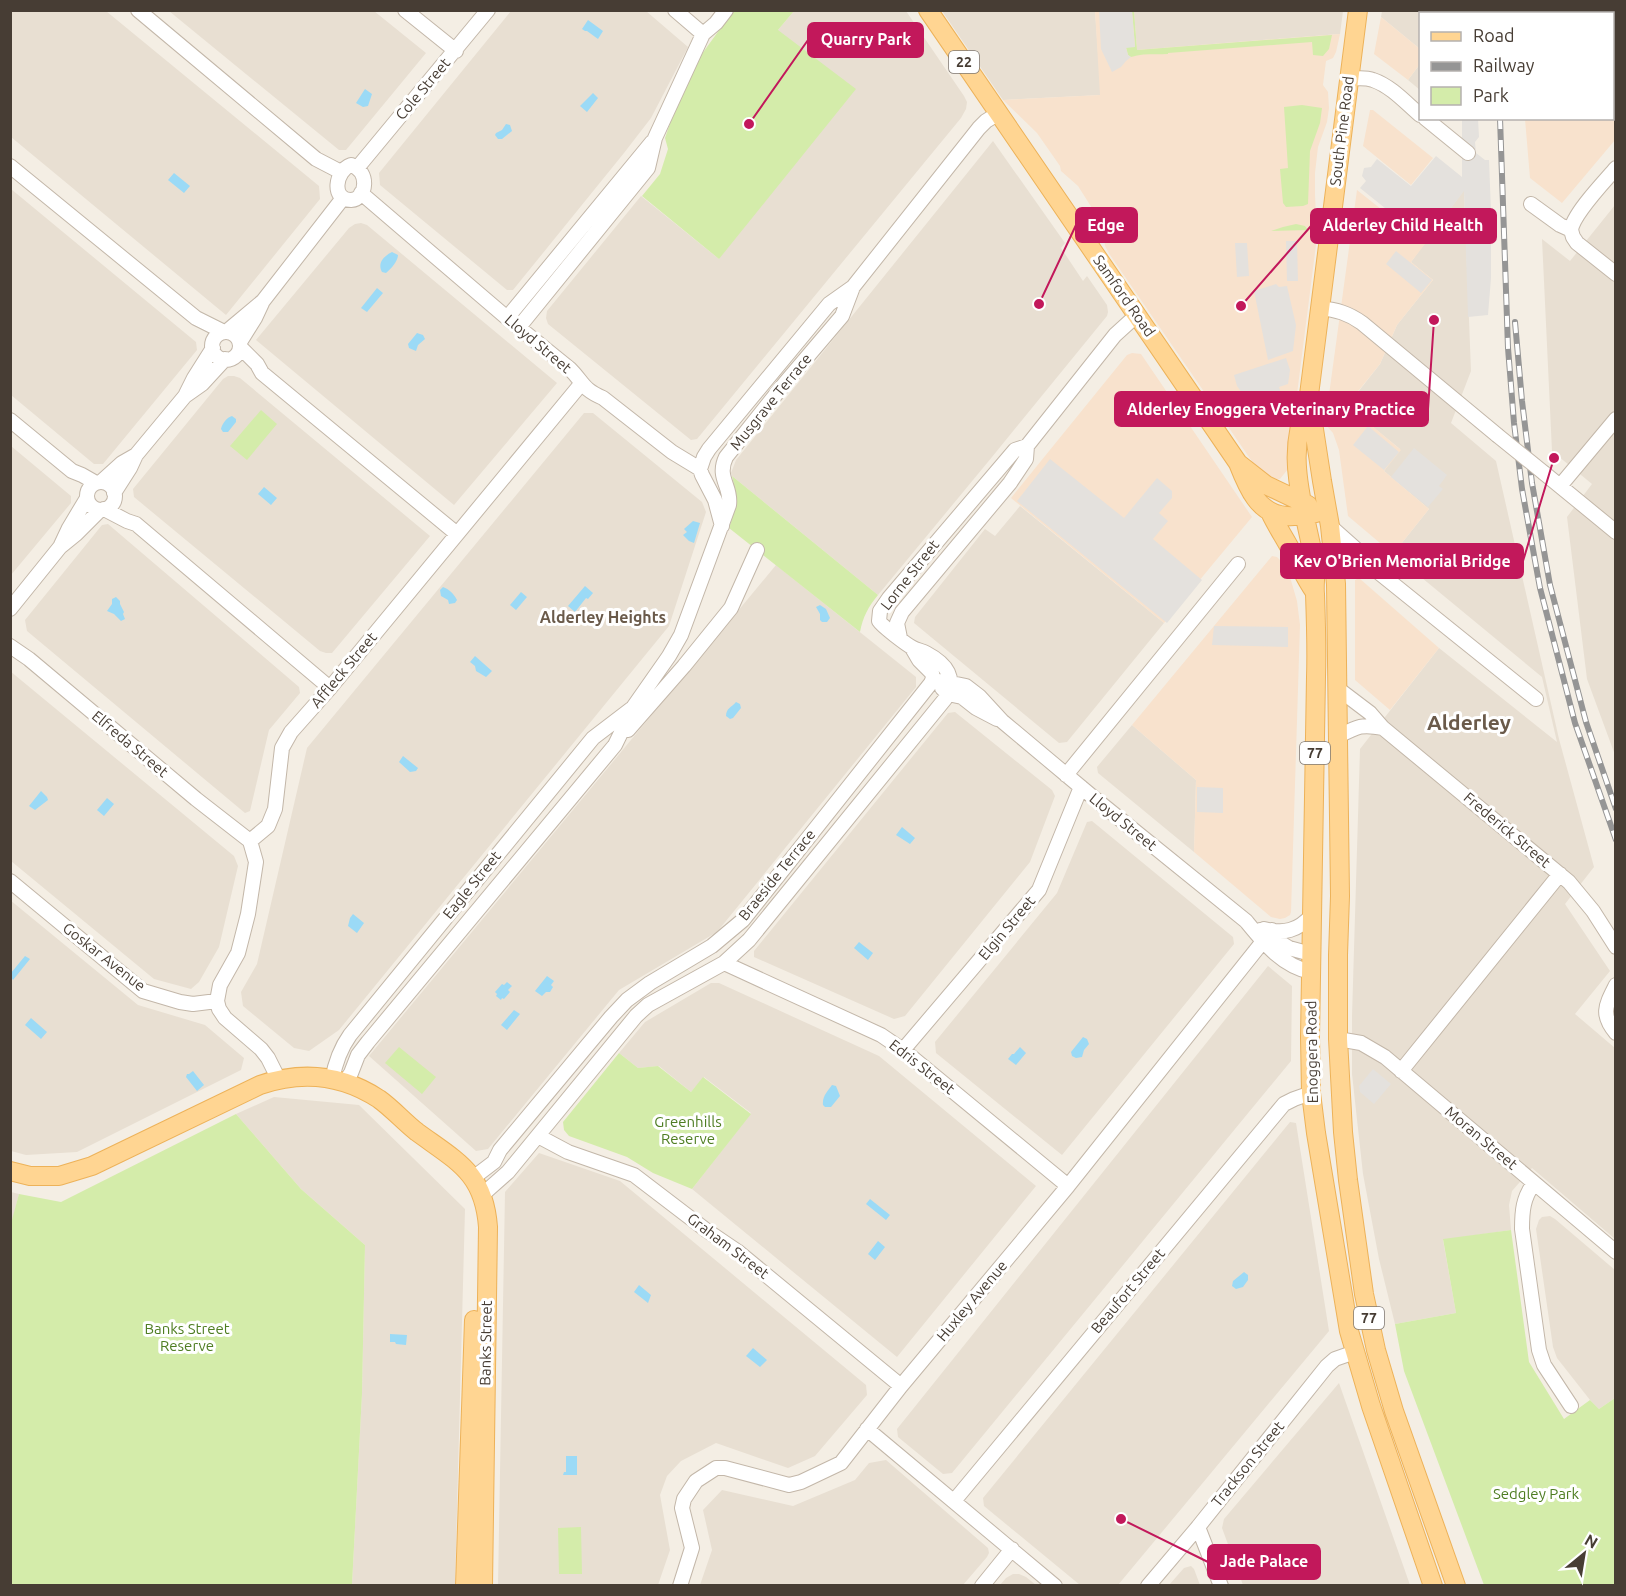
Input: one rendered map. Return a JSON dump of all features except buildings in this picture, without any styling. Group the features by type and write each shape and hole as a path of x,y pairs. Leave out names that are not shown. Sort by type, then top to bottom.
{"main road":[{"name":"Samford Road","path":"928,10 1238,463 1246,484 1261,506 1280,515 1316,506 1328,514"},
{"name":"South Pine Road","path":"1300,511 1296,454 1300,422 1309,395 1358,10"},
{"name":"South Pine Road","path":"1309,395 1328,514"},
{"name":"Samford Road","path":"1238,463 1300,511"},
{"path":"1279,531 1300,511"},
{"name":"Enoggera Road","path":"1300,511 1314,562 1317,625 1311,1094 1343,1293 1355,1352 1371,1406 1433,1586"},
{"path":"1270,512 1314,591"},
{"name":"Enoggera Road","path":"1328,514 1334,572 1339,736 1338,1039 1348,1180 1371,1327 1384,1380 1456,1586"},
{"path":"1311,954 1338,956"},
{"path":"1311,972 1322,969 1338,956"},
{"path":"1310,1037 1338,1039"},
{"name":"Banks Street","path":"10,1171 30,1176 59,1176 92,1166 260,1085 278,1078 302,1076 316,1076 338,1081 367,1092 456,1161 475,1188 486,1210 488,1227 483,1586"},
{"name":"Banks Street","path":"465,1586 478,1227 475,1188"}],"street":[{"path":"138,10 316,159 341,172"},
{"path":"405,10 456,51"},
{"name":"Cole Street","path":"358,167 488,10"},
{"path":"675,10 703,34"},
{"path":"519,327 648,168 655,138 703,34 726,10"},
{"path":"1348,79 1374,80 1391,90 1419,114"},
{"name":"Musgrave Terrace","path":"700,469 709,449 829,304 853,286 979,128 999,113"},
{"path":"1427,120 1468,153"},
{"path":"507,318 655,138"},
{"path":"351,165 358,167 362,172 364,182 361,193 356,198 350,200 340,195 338,178 341,172 345,167 351,165"},
{"path":"10,166 196,318 235,335 262,374"},
{"path":"1616,168 1578,213 1571,230 1578,243 1616,274"},
{"name":"Lloyd Street","path":"361,193 570,369 591,393 603,398 677,456 700,469"},
{"path":"60,546 102,509 111,505 136,455 185,396 217,335 225,332 263,301 344,198"},
{"path":"1531,204 1560,225 1571,230"},
{"name":"Musgrave Terrace","path":"722,526 730,501 722,474 726,457 842,316 853,286"},
{"path":"185,396 227,359 237,354 263,301"},
{"path":"1320,308 1339,310 1356,319 1616,532"},
{"name":"Lorne Street","path":"900,638 897,625 899,617 1010,483 1026,459 1028,446 1115,335 1137,315"},
{"path":"196,318 217,356 262,374 457,534"},
{"name":"Affleck Street","path":"250,841 268,826 275,808 282,748 291,732 581,384"},
{"path":"1560,486 1616,419"},
{"path":"10,420 72,471 82,475 93,489 92,507 136,524 330,688"},
{"name":"Lorne Street","path":"900,638 880,624 879,614 883,606 993,474 1015,450 1028,446"},
{"path":"10,609 60,546 93,489 122,463 136,455"},
{"path":"700,469 715,500 722,526"},
{"path":"93,489 110,485 136,524"},
{"path":"1328,514 1367,563 1536,699"},
{"name":"Eagle Street","path":"615,745 634,706 681,635 722,526"},
{"name":"Eagle Street","path":"634,706 593,738 354,1030 340,1051 334,1068 338,1081 351,1073 358,1055 368,1042 731,608 757,550"},
{"path":"1334,572 1350,561 1367,563"},
{"path":"1066,775 1239,564"},
{"path":"900,638 912,648 919,660 934,670 948,672 949,688"},
{"name":"Elfreda Street","path":"10,646 30,658 196,799 250,841"},
{"name":"Braeside Terrace","path":"475,1188 503,1147 627,1000 650,983 712,946 743,920 920,698 934,670"},
{"name":"Lloyd Street","path":"949,688 963,685 969,688 985,701 1002,721 1066,775 1246,921 1268,936 1275,953 1290,965 1311,972"},
{"name":"Braeside Terrace","path":"475,1188 507,1174 636,1016 648,1005 724,963 749,940 949,688"},
{"name":"Frederick Street","path":"1337,688 1370,713 1383,728 1560,874 1586,901 1616,947"},
{"path":"1339,736 1368,725 1383,728"},
{"name":"Elgin Street","path":"903,1050 1039,890 1081,787"},
{"path":"250,841 256,862 248,914 238,953 220,985 217,1001 225,1018 261,1049 278,1078"},
{"path":"1401,1071 1560,874"},
{"name":"Goskar Avenue","path":"10,881 143,991 193,1004 217,1001"},
{"name":"Lloyd Street","path":"1268,936 1294,930 1312,915"},
{"path":"1268,936 1289,948 1311,954"},
{"name":"Huxley Avenue","path":"680,1586 692,1548 682,1508 684,1499 696,1481 716,1468 725,1468 789,1485 801,1482 842,1463 901,1386 1068,1186 1268,936"},
{"name":"Edris Street","path":"724,963 882,1035 1068,1186"},
{"path":"1616,985 1605,1011 1609,1024 1616,1033"},
{"path":"354,1030 352,1035 355,1041 362,1044 368,1042"},
{"name":"Moran Street","path":"1338,1039 1356,1042 1385,1057 1616,1252"},
{"name":"Beaufort Street","path":"954,1501 1284,1104 1311,1094"},
{"name":"Graham Street","path":"538,1136 568,1152 634,1175 700,1226 737,1251 901,1386"},
{"path":"503,1147 502,1154 506,1161 519,1160"},
{"path":"1534,1183 1524,1201 1522,1229 1539,1350 1544,1365 1570,1406"},
{"name":"Trackson Street","path":"1148,1586 1327,1366 1341,1356 1355,1352"},
{"path":"867,1429 1055,1586"},
{"path":"1198,1527 1221,1586"},
{"path":"982,1586 1012,1550"}],"shaded area":[{"path":"1459,10 1459,12 1419,12 1419,48 1381,17 1382,11"},
{"path":"10,11 106,11 319,186 320,199 226,315 11,137"},
{"path":"169,11 374,11 426,53 346,150 339,150"},
{"path":"511,11 646,11 688,47 651,118 513,290 507,290 380,185 379,173"},
{"path":"794,11 906,11 964,96 967,102 966,109 961,118 697,439 691,440 548,324 547,311 641,196 719,259 778,30"},
{"path":"942,11 1095,11 1101,95 1003,100"},
{"path":"1095,11 1134,11 1137,50 1340,34 1333,58 1326,61 1323,85 1328,92 1329,108 1327,122 1318,147 1315,173 1317,237 1291,459 1288,469 1280,479 1276,480 1259,471 1110,255 1105,246 1103,229 1097,216 1078,186 1061,171 1060,166 1037,133 1003,100 1100,95"},
{"path":"1099,11 1132,11 1135,47 1126,48 1131,57 1112,72 1101,49"},
{"path":"1134,11 1343,11 1340,34 1137,50"},
{"path":"1615,11 1615,140 1562,203 1530,178 1525,120 1614,120 1614,12 1515,12"},
{"path":"1381,17 1419,48 1419,65 1408,80 1374,54"},
{"path":"1419,65 1419,89 1408,80"},
{"path":"1370,110 1373,110 1433,158 1411,185 1363,146"},
{"path":"1462,120 1478,120 1479,137 1475,142 1476,153 1485,160 1489,160 1491,278 1488,315 1468,317 1464,191 1426,241 1360,188 1366,181 1362,176 1364,168 1371,167 1377,159 1411,186 1436,156 1462,177"},
{"path":"993,141 1065,243 1061,248 1083,281 1087,276 1107,305 1107,316 878,595 731,473 736,460"},
{"path":"11,189 196,342 197,350 103,464 94,464 11,395"},
{"path":"1357,190 1425,244 1411,262 1433,280 1397,325 1380,364 1347,405 1401,450 1384,471 1429,509 1393,554 1348,516 1339,450 1333,433 1325,424"},
{"path":"1464,190 1471,371 1451,423 1496,461 1559,739 1594,867 1565,904 1610,971 1575,1014 1615,1048 1615,1239 1532,1168 1512,1191 1509,1205 1511,1230 1443,1240 1456,1313 1395,1324 1379,1259 1363,1174 1352,1074 1360,749 1439,648 1557,742 1542,677 1393,554 1429,509 1384,471 1400,449 1347,406 1380,364 1397,325 1433,280 1411,262"},
{"path":"1615,205 1615,755 1587,679 1567,517 1592,484 1552,451 1542,239 1570,261"},
{"path":"361,223 367,225 557,383 454,505 256,340 349,228"},
{"path":"1286,241 1297,241 1298,281 1287,281"},
{"path":"1235,243 1247,243 1249,276 1237,277"},
{"path":"1396,251 1432,280 1421,293 1386,264"},
{"path":"1276,284 1279,287 1287,286 1296,325 1293,351 1268,360 1254,291"},
{"path":"1141,354 1252,517 1164,623 1011,498 1127,355"},
{"path":"1286,358 1290,370 1288,384 1279,387 1282,397 1252,407 1237,386 1234,375"},
{"path":"228,376 240,378 430,536 332,653 320,651 134,497 133,489 223,379"},
{"path":"584,413 593,413 702,502 706,512 669,626 339,1030 309,1051 294,1048 243,1006 241,992 257,964 307,748"},
{"path":"1368,426 1399,452 1384,470 1353,445"},
{"path":"11,446 71,496 71,503 11,575"},
{"path":"1414,448 1447,475 1439,486 1443,489 1428,507 1391,477"},
{"path":"1050,459 1124,518 1157,478 1172,491 1172,498 1159,513 1168,521 1153,539 1202,580 1167,623 1017,501"},
{"path":"1020,506 1164,623 1067,742 1059,743 914,623 915,617 985,529 995,536"},
{"path":"108,524 299,687 300,693 269,730 250,811 245,813 27,631 25,620 102,525"},
{"path":"1272,556 1281,561 1290,577 1297,601 1300,625 1291,912 1290,915 1280,919 1271,917 1194,852 1196,780 1132,725"},
{"path":"776,565 916,677 916,687 717,932 619,990 488,1149 476,1151 369,1056"},
{"path":"1359,578 1439,648 1390,710 1355,680 1355,580"},
{"path":"1214,626 1288,627 1288,647 1212,645"},
{"path":"10,671 234,856 238,866 219,947 199,982 191,989 154,979 11,861"},
{"path":"955,712 1052,790 1055,796 1030,862 905,1016 894,1019 754,957 754,951 948,713"},
{"path":"1132,725 1196,780 1194,852 1098,773 1097,767"},
{"path":"1197,787 1223,788 1223,813 1197,812"},
{"path":"1092,821 1233,937 1234,944 1062,1155 936,1053 935,1042 1057,893 1087,822"},
{"path":"10,900 138,1005 205,1025 244,1058 241,1070 77,1152 26,1155 11,1151"},
{"path":"1268,966 1292,986 1291,1061 952,1473 943,1474 898,1437 897,1429"},
{"path":"711,983 719,983 879,1056 1036,1186 897,1357 692,1189 751,1113 704,1077 691,1092 659,1066 638,1068 619,1053 645,1022"},
{"path":"1373,1069 1391,1084 1374,1104 1360,1092 1359,1086"},
{"path":"274,1097 359,1105 465,1209 455,1585 352,1585 362,1394 365,1245 301,1189 236,1114"},
{"path":"1290,1122 1296,1123 1329,1331 1118,1585 1080,1585 984,1506 983,1498"},
{"path":"539,1153 620,1181 866,1385 867,1395 815,1456 788,1468 716,1443 681,1461 667,1476 660,1495 670,1550 658,1585 498,1586 505,1192"},
{"path":"11,1192 19,1194 11,1227"},
{"path":"1550,1216 1615,1270 1615,1398 1599,1409 1557,1358 1553,1347 1536,1229 1542,1217"},
{"path":"1339,1383 1410,1585 1243,1585 1222,1528 1224,1519"},
{"path":"886,1460 988,1548 987,1557 963,1585 700,1585 712,1550 703,1510 722,1490 793,1506 855,1480 869,1463"},
{"path":"1191,1566 1200,1585 1169,1585 1184,1568"},
{"path":"1013,1574 1026,1577 1036,1585 1000,1585"}],"green space":[{"path":"733,11 794,11 778,30 856,89 719,259 642,196 660,174 668,149 665,138 675,109 699,58"},
{"path":"1132,11 1134,11 1137,50 1332,35 1329,49 1323,56 1313,55 1312,42 1131,57 1126,47 1135,46"},
{"path":"1302,105 1322,108 1320,123 1310,151 1308,204 1286,207 1283,203 1280,169 1288,168 1284,107"},
{"path":"1296,224 1305,226 1308,230 1271,231 1283,227"},
{"path":"261,410 277,424 247,460 230,446"},
{"path":"732,476 878,595 866,612 860,632 729,528 735,502"},
{"path":"399,1047 436,1077 422,1094 385,1063"},
{"name":"Greenhills Reserve","path":"619,1053 638,1068 658,1066 691,1092 703,1077 751,1114 692,1189 653,1173 627,1157 569,1136 564,1130 563,1122"},
{"name":"Banks Street Reserve","path":"236,1114 301,1189 365,1245 362,1394 352,1585 11,1585 10,1227 19,1194 61,1202"},
{"name":"Sedgley Park","path":"1511,1230 1529,1362 1564,1419 1590,1400 1599,1409 1615,1398 1615,1585 1484,1585 1404,1371 1395,1324 1456,1313 1443,1239"},
{"path":"581,1527 582,1574 559,1574 558,1528"}],"water":[{"path":"588,20 603,31 598,39 582,29"},
{"path":"365,89 372,94 368,106 363,107 356,103"},
{"path":"593,93 598,98 587,112 580,106"},
{"path":"506,124 510,125 512,131 502,139 498,139 496,133"},
{"path":"174,173 190,186 184,193 168,180"},
{"path":"392,252 398,255 397,260 386,273 382,272 380,266 382,260"},
{"path":"377,288 383,293 367,312 361,308"},
{"path":"417,333 423,335 425,339 418,345 416,351 409,348 408,344"},
{"path":"232,416 236,422 228,432 223,432 222,425"},
{"path":"264,487 277,498 271,505 258,494"},
{"path":"693,521 700,523 694,543 683,535 687,532 684,529"},
{"path":"585,586 593,593 575,612 568,606"},
{"path":"443,587 449,590 457,600 455,603 449,604 448,600 441,596 440,590"},
{"path":"521,592 527,597 516,610 510,605"},
{"path":"116,597 124,612 125,619 121,621 107,611 112,604 112,599"},
{"path":"820,605 826,609 830,618 827,622 820,620 816,607"},
{"path":"475,656 492,671 486,677 476,671 475,666 470,662"},
{"path":"736,702 741,708 730,719 726,716 727,711"},
{"path":"403,756 418,768 416,771 410,772 399,762"},
{"path":"41,791 48,800 35,810 29,806"},
{"path":"107,798 114,804 104,816 97,810"},
{"path":"902,827 915,838 910,844 896,835"},
{"path":"353,914 364,923 357,933 348,926"},
{"path":"859,942 873,953 868,960 854,948"},
{"path":"25,956 30,959 13,980 11,973"},
{"path":"547,976 554,981 551,985 553,987 550,992 542,996 535,991"},
{"path":"507,982 512,986 508,990 510,992 501,1000 495,992"},
{"path":"514,1010 520,1014 507,1030 501,1025"},
{"path":"31,1018 47,1032 41,1039 25,1025"},
{"path":"1083,1037 1089,1044 1082,1057 1076,1058 1071,1052"},
{"path":"1020,1047 1026,1053 1016,1065 1008,1059"},
{"path":"193,1071 204,1085 197,1091 186,1077"},
{"path":"832,1085 836,1086 840,1096 831,1107 825,1107 823,1099"},
{"path":"870,1199 890,1215 886,1220 866,1204"},
{"path":"878,1241 885,1247 875,1260 868,1254"},
{"path":"1244,1272 1248,1275 1248,1280 1243,1287 1236,1289 1232,1286 1233,1281"},
{"path":"639,1285 651,1295 648,1303 634,1292"},
{"path":"390,1334 407,1335 406,1345 390,1342"},
{"path":"753,1348 767,1360 760,1367 746,1356"},
{"path":"566,1456 577,1456 577,1475 563,1475 566,1472"}],"railway":[{"path":"1500,120 1508,348 1522,489 1540,588 1575,723 1616,840"},
{"path":"1515,322 1532,483 1550,585 1586,722 1616,809"}],"place":[{"name":"Quarry Park","path":"749,124"},
{"name":"Edge","path":"1039,304"},
{"name":"Alderley Child Health","path":"1241,306"},
{"name":"Alderley Enoggera Veterinary Practice","path":"1434,320"},
{"name":"Kev O'Brien Memorial Bridge","path":"1554,458"},
{"name":"Jade Palace","path":"1121,1519"}],"district":[{"name":"Alderley Heights","path":"603,617"},
{"name":"Alderley","path":"1469,723"}]}
